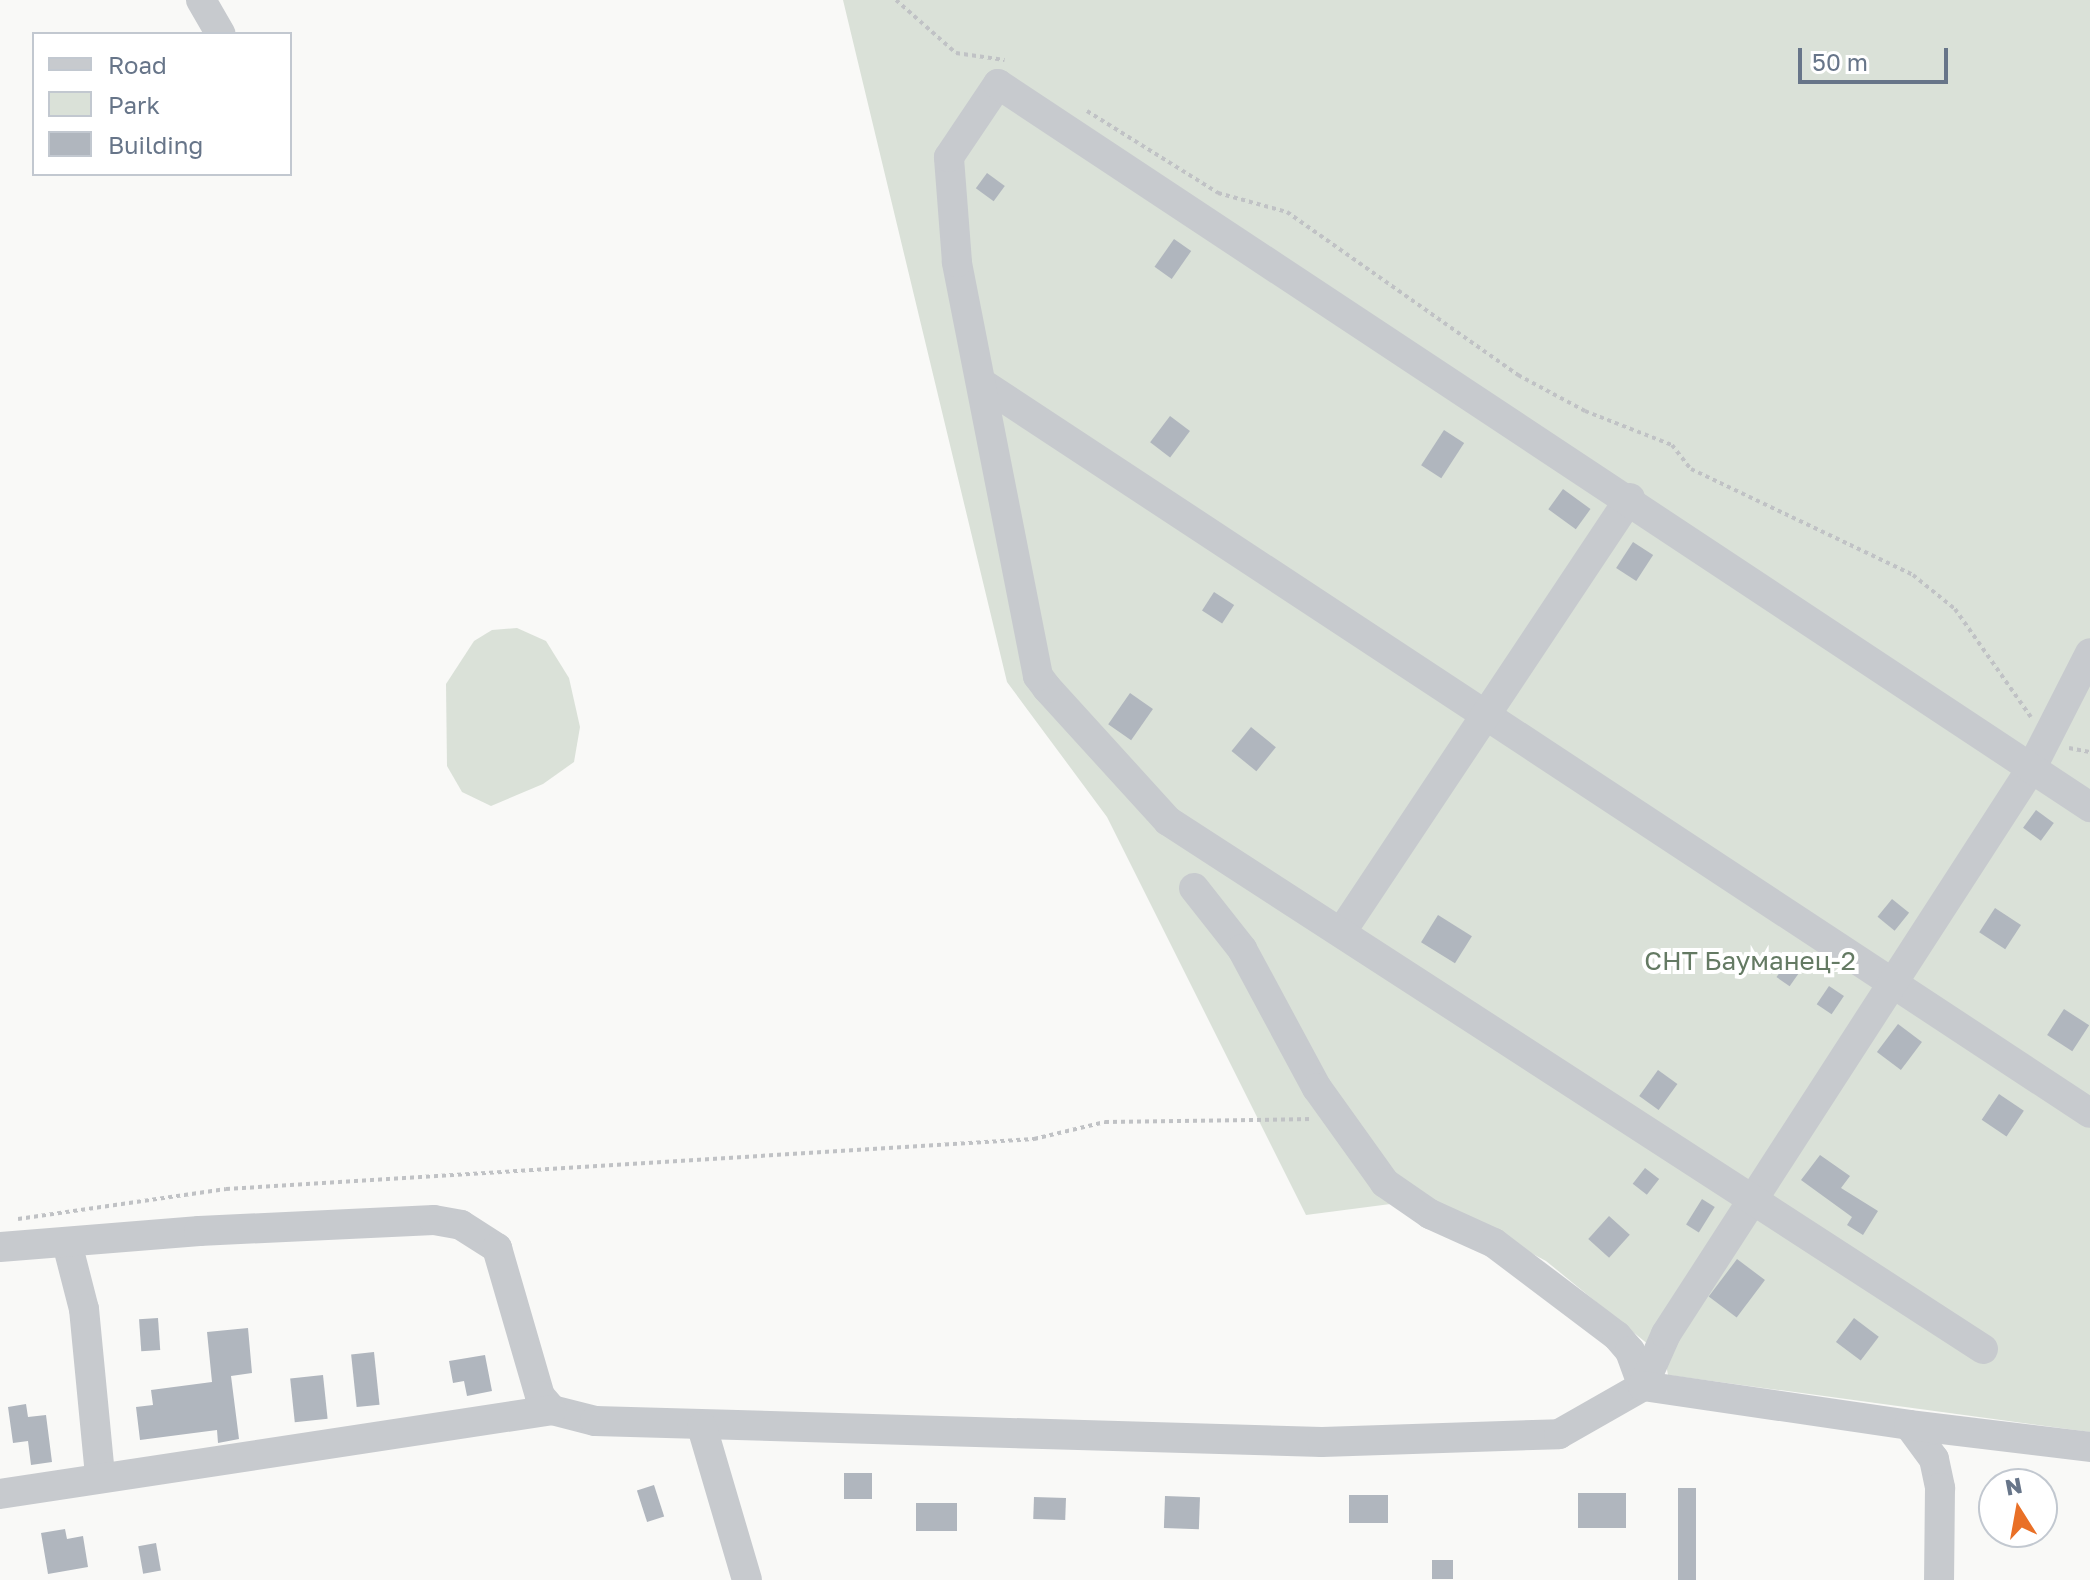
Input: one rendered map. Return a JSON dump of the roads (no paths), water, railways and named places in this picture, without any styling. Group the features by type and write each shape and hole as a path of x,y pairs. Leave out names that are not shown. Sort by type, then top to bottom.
{"street":[{"path":"201,0 220,32"},
{"path":"1983,1349 1752,1204 1342,931 1168,821 1038,676 957,262 947,168 998,84 1630,498 2090,807"},
{"path":"983,384 1485,711 2090,1113"},
{"path":"1342,931 1485,711 1630,498"},
{"path":"0,1494 100,1476 484,1424 552,1410 595,1421 702,1427 1322,1442 1534,1438 1559,1434 1643,1386 1666,1334 2031,769 2090,653"},
{"path":"1194,888 1263,982 1338,1119 1385,1183 1430,1214 1494,1243 1617,1336 1630,1351 1643,1386"},
{"path":"4,1233 67,1243 434,1220 461,1225 497,1248 540,1396 552,1410"},
{"path":"67,1243 84,1309 100,1476"},
{"path":"1643,1386 1909,1425 2090,1447"},
{"path":"1909,1425 1934,1459 1940,1488 1939,1580"},
{"path":"702,1427 747,1580"}],"park label":[{"name":"СНТ Бауманец-2","path":"1750,961"}]}
